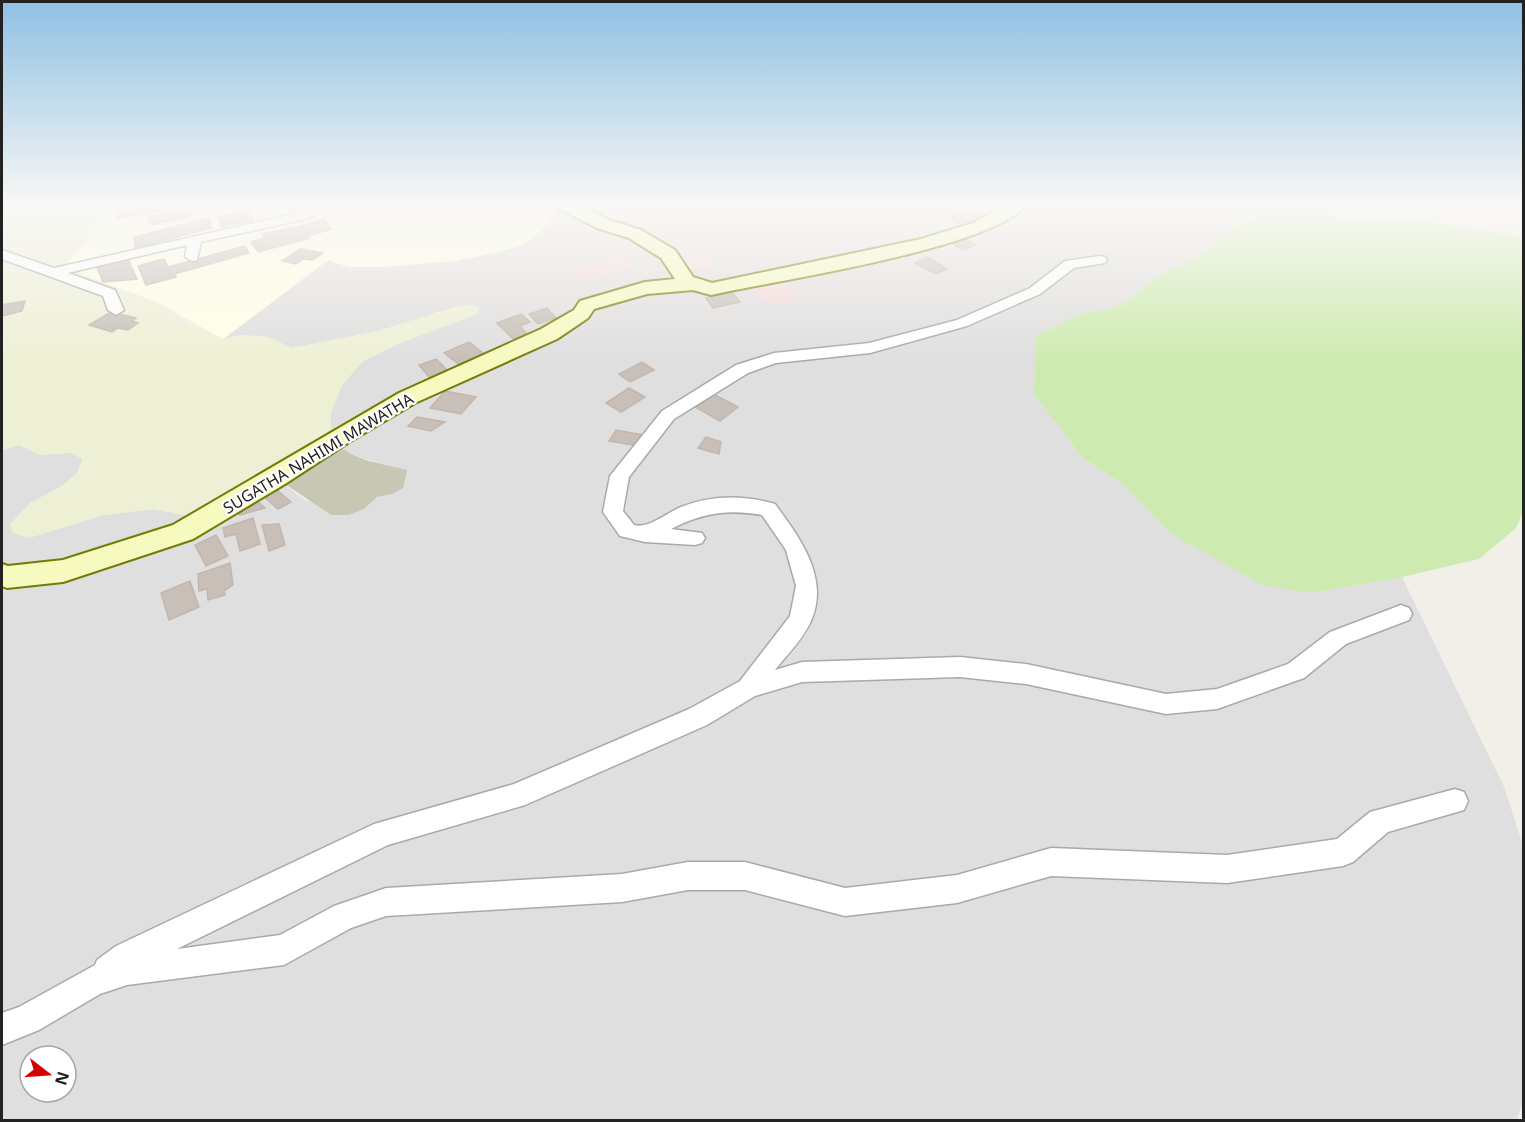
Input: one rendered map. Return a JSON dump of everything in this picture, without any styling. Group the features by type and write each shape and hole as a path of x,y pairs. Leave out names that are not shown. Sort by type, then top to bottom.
{"street":[{"path":"9,256 110,293 116,310"},
{"path":"54,272 121,256"},
{"path":"670,256 686,281 692,284"},
{"name":"SUGATHA NAHIMI MAWATHA","path":"2,575 7,577 63,571 183,532 407,398 549,334 581,314 587,305 645,288 692,284 711,290 878,256"},
{"path":"695,538 645,535 627,531 613,512 621,476 668,415 742,369 774,358 870,348 962,323 1035,291 1070,264 1100,260"},
{"path":"645,535 686,512 713,505 741,503 768,509 796,548 807,586 801,619 748,688"},
{"path":"2,1029 28,1019 93,981 127,957 384,833 516,796 699,717 748,688 802,672 960,667 1026,674 1167,704 1217,699 1296,671 1338,638 1401,614"},
{"path":"93,981 128,970 284,950 344,916 387,902 622,888 688,876 745,876 845,902 957,889 1051,862 1227,868 1343,852 1380,822 1455,801"}],"shaded area":[{"path":"2,256 73,256 64,265 68,269 161,304 184,321 223,339 242,335 268,337 292,348 374,332 456,307 471,305 480,307 477,314 400,343 363,361 342,385 331,412 331,442 206,519 153,509 104,515 29,538 13,533 10,524 30,503 62,486 77,473 83,459 71,453 40,455 19,445 2,450"},
{"path":"72,256 478,256 456,261 381,267 349,267 328,260 223,339 161,304 68,269 64,264"},
{"path":"478,256 1197,256 1159,275 1122,304 1080,313 1036,336 1034,393 1083,458 1125,486 1170,533 1312,593 1402,577 1505,789 1523,846 1524,1098 1517,1120 2,1120 2,450 19,445 40,454 71,453 83,459 77,473 62,486 30,503 28,538 104,515 153,509 206,519 276,478 306,501 364,509 377,497 392,494 407,471 353,455 331,442 331,412 342,385 363,361 400,343 476,314 479,307 436,312 422,319 374,332 292,348 268,337 242,335 223,339 328,260 349,267 456,261"},
{"path":"617,256 624,256 636,266 588,280 574,279 571,274 578,268"},
{"path":"711,257 714,261 709,267 681,273 674,262"},
{"path":"778,275 797,297 791,303 770,304 756,297 747,281"},
{"path":"331,442 369,461 407,470 403,488 392,494 377,497 364,509 349,515 331,515 276,478"}],"green space":[{"path":"1197,256 1523,256 1523,512 1516,528 1479,559 1402,577 1312,593 1262,585 1170,533 1125,486 1083,458 1034,394 1036,336 1080,313 1122,304 1159,275"}],"building":[{"path":"207,256 237,256 174,274 176,277 146,285 138,266 164,259 168,267"},
{"path":"289,256 318,256 312,260 303,259 296,264 282,261"},
{"path":"127,257 137,279 103,282 96,265"},
{"path":"927,257 947,269 936,274 915,263"},
{"path":"732,292 740,302 713,308 706,298"},
{"path":"25,301 22,311 2,316 2,305"},
{"path":"547,308 556,318 538,324 529,314"},
{"path":"111,312 136,318 132,321 138,323 128,330 118,328 112,332 89,325"},
{"path":"521,314 530,322 520,326 527,334 513,339 497,323"},
{"path":"469,342 486,355 461,366 444,353"},
{"path":"436,359 449,372 431,379 419,365"},
{"path":"642,362 654,370 630,382 619,374"},
{"path":"629,388 645,397 621,412 606,403"},
{"path":"445,391 476,397 461,414 430,408"},
{"path":"713,394 738,407 720,421 695,407"},
{"path":"417,417 445,422 431,431 408,426"},
{"path":"616,430 644,435 638,446 609,441"},
{"path":"706,437 721,442 719,454 698,448"},
{"path":"275,488 291,502 278,509 262,495"},
{"path":"253,497 265,508 240,515 233,509"},
{"path":"253,518 260,544 240,551 236,534 225,537 223,528"},
{"path":"279,524 285,545 269,551 262,525"},
{"path":"216,535 228,556 206,566 195,545"},
{"path":"230,563 233,585 224,591 225,595 208,600 207,589 199,591 198,574"},
{"path":"190,581 199,607 169,620 161,593"}]}
